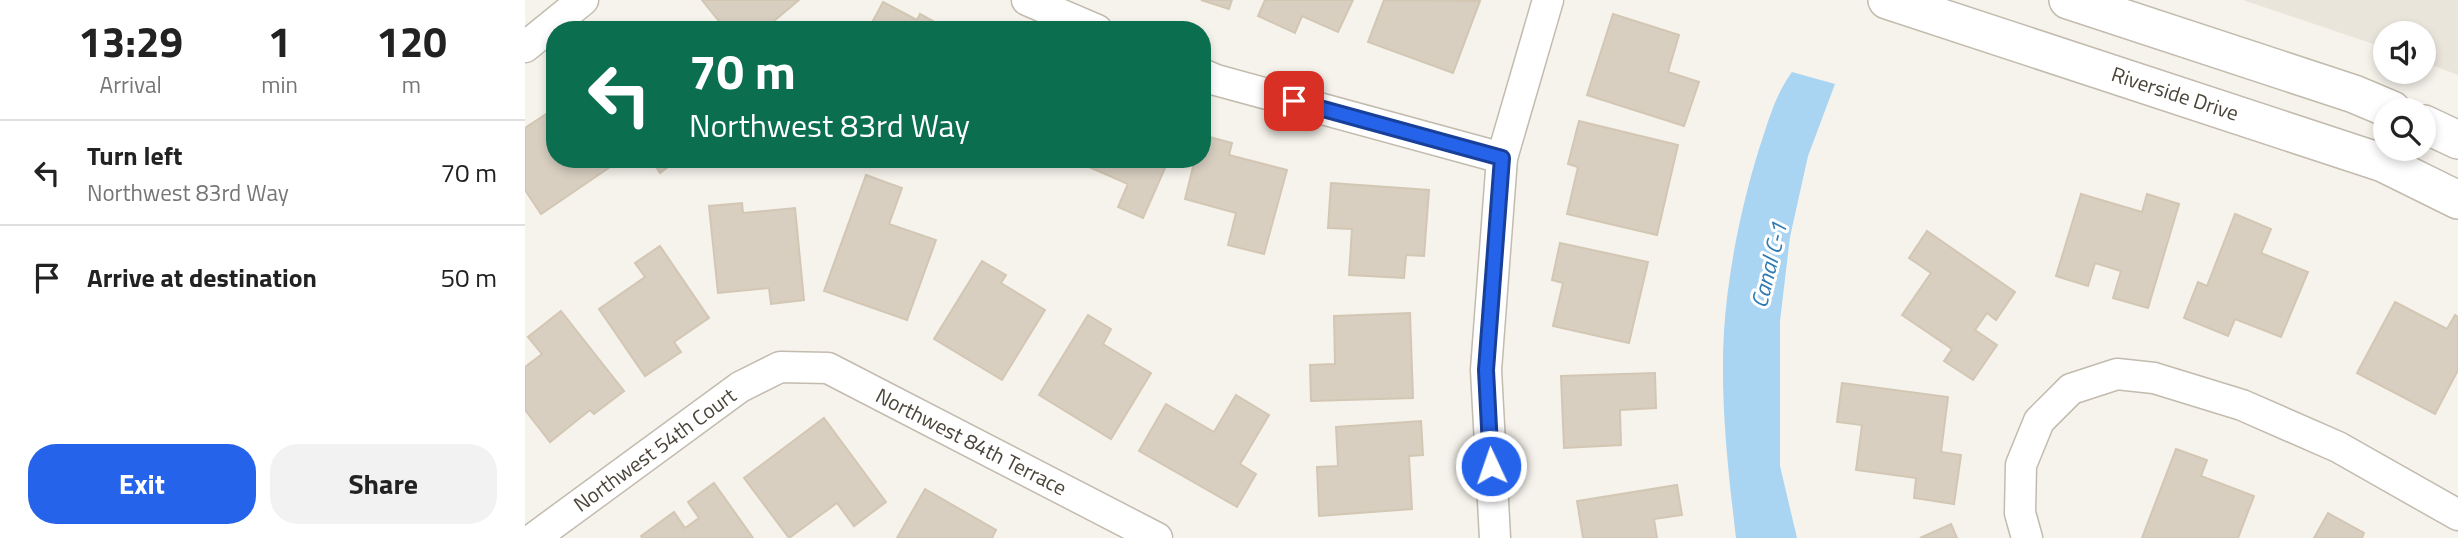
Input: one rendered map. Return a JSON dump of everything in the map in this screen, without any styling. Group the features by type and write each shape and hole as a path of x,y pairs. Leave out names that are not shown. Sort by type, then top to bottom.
{"street":[{"path":"557,21 583,0"},
{"path":"1027,0 1076,21"},
{"path":"1495,538 1486,370 1502,158 1548,0"},
{"name":"Riverside Drive","path":"1887,0 2383,163 2458,200"},
{"path":"2088,3 2373,102"},
{"path":"525,47 546,30"},
{"path":"1211,78 1502,158"},
{"path":"2436,130 2458,140"},
{"name":"Northwest 54th Court","path":"534,538 740,387 780,367"},
{"name":"Northwest 84th Terrace","path":"780,367 828,368 1157,538"},
{"path":"2027,538 2019,513 2021,465 2039,421 2070,389 2117,374 2154,378 2242,405 2338,447 2458,515"}],"shaded area":[{"path":"2243,0 2458,0 2458,75 2436,67 2436,21 2373,21 2373,44"}],"water":[{"name":"Canal C-1","path":"1792,72 1835,84 1808,156 1790,237 1780,321 1780,466 1797,538 1736,538 1723,383 1724,331 1729,285 1741,216 1759,149 1776,100"}],"building":[{"path":"702,0 799,0 774,21 719,21"},
{"path":"1201,0 1232,0 1229,9"},
{"path":"1265,0 1353,0 1338,32 1302,16 1295,33 1258,16"},
{"path":"1384,0 1480,1 1453,73 1368,42"},
{"path":"883,2 917,20 920,14 933,21 873,21"},
{"path":"1613,14 1679,35 1668,72 1699,82 1684,126 1587,95"},
{"path":"546,114 546,168 609,168 541,214 525,190 525,128"},
{"path":"1579,121 1678,145 1657,235 1567,214 1578,167 1568,164"},
{"path":"1211,137 1232,143 1229,155 1287,170 1264,254 1228,245 1236,213 1185,199 1193,168 1211,168"},
{"path":"1092,168 1165,168 1143,218 1118,207 1128,184"},
{"path":"866,175 902,188 889,224 936,240 907,320 824,291"},
{"path":"1331,183 1429,190 1424,256 1406,255 1404,278 1349,275 1352,229 1328,228"},
{"path":"2081,194 2142,212 2147,194 2179,204 2148,308 2113,298 2121,271 2095,263 2088,286 2056,276"},
{"path":"742,203 743,213 795,208 804,300 771,304 769,288 718,293 709,206"},
{"path":"2235,214 2271,229 2261,253 2308,272 2281,337 2235,319 2228,336 2184,318 2198,282 2207,286"},
{"path":"1927,231 2015,292 1996,320 1987,313 1975,330 1997,345 1973,380 1944,361 1952,349 1902,315 1931,273 1909,258"},
{"path":"1560,243 1648,262 1629,343 1553,326 1563,283 1552,280"},
{"path":"660,246 709,318 674,342 681,352 645,376 599,309 645,277 635,263"},
{"path":"982,261 1006,275 1001,283 1045,310 1002,380 934,339"},
{"path":"2395,302 2447,329 2455,315 2458,317 2458,370 2435,414 2357,373"},
{"path":"561,311 624,391 594,414 590,410 550,442 525,410 525,367 542,354 528,337"},
{"path":"1410,313 1413,398 1311,401 1310,365 1335,364 1334,316"},
{"path":"1088,315 1111,329 1103,344 1151,373 1111,439 1039,395"},
{"path":"1655,373 1656,408 1620,410 1621,445 1564,448 1561,376"},
{"path":"1842,383 1948,397 1941,452 1961,455 1954,504 1914,498 1916,478 1856,470 1862,425 1837,422"},
{"path":"1236,395 1269,415 1240,464 1256,474 1237,507 1139,451 1166,404 1214,432"},
{"path":"824,418 886,502 854,526 837,503 789,538 744,478"},
{"path":"1421,421 1423,455 1409,456 1412,509 1319,516 1317,467 1338,466 1336,427"},
{"path":"2176,449 2207,460 2201,476 2254,496 2238,538 2142,538"},
{"path":"714,483 753,538 641,536 674,512 685,528 699,518 688,502"},
{"path":"1677,485 1682,515 1654,519 1657,538 1583,538 1577,501"},
{"path":"925,489 996,530 992,538 897,538"},
{"path":"2328,513 2364,533 2362,538 2314,538"},
{"path":"1951,524 1957,538 1920,538"}],"route":[{"path":"1294,101 1502,158 1486,370 1491,466"}]}
